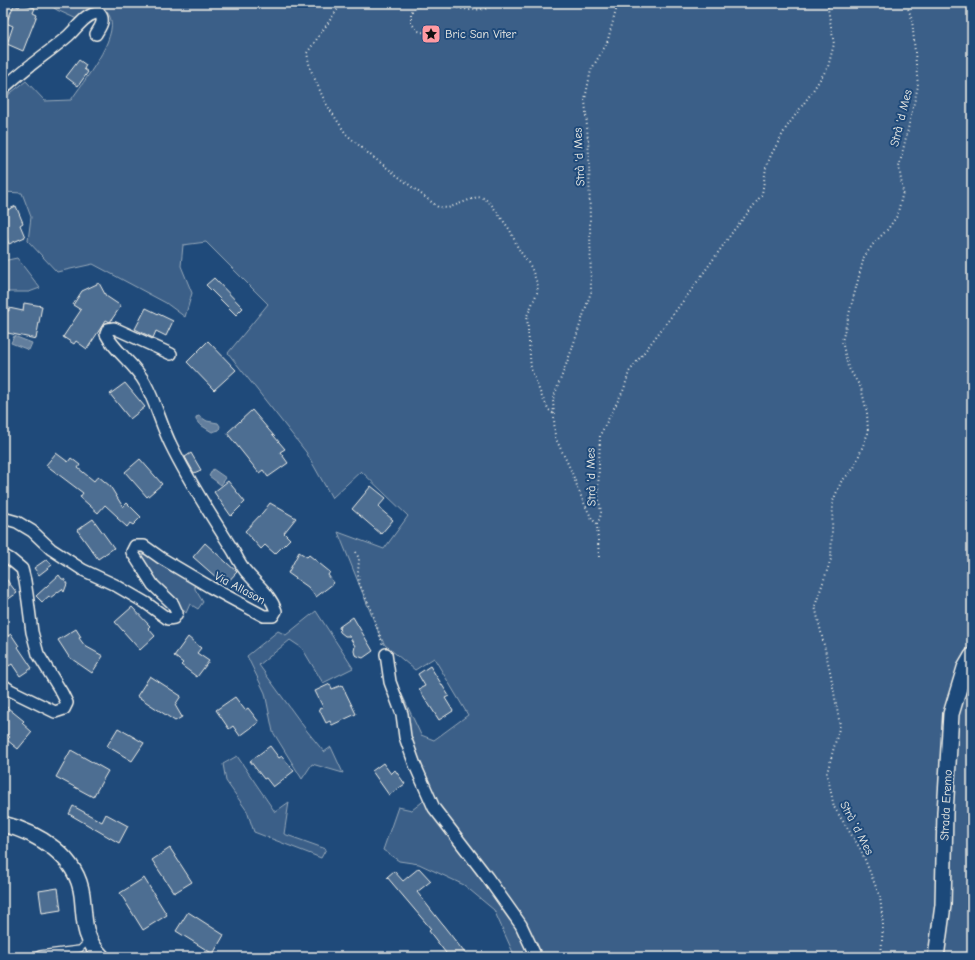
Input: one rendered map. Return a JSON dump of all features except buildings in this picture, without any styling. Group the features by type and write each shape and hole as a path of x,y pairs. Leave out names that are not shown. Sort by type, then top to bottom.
{"main road":[{"name":"Strada Eremo","path":"936,957 943,905 945,813 951,714 965,668 972,656"},
{"path":"3,824 32,835 52,846 70,864 80,883 85,930 94,950 102,957"}],"street":[{"path":"3,89 29,66 68,36 89,16 99,13 103,20 96,34"},
{"name":"Via Allason","path":"3,518 17,522 32,531 51,548 83,570 115,585 146,603 168,619 174,618 177,613 174,604 153,585 138,563 132,552 135,546 144,546 173,566 264,616 273,616 276,611 273,603 262,588 248,574 235,554 171,445 154,402 144,382 132,364 109,341 106,334 108,329 114,328 171,354"},
{"path":"3,555 22,569 32,632 38,654 62,692 67,703 64,709 55,712 10,690 3,685"},
{"path":"386,654 390,682 402,714 405,737 415,765 434,808 487,877 521,925 536,957"}],"lane":[{"path":"33,957 40,954 80,949 90,939"}],"path":[{"path":"342,3 307,53 310,68 325,102 346,134 369,154 438,207 448,208 477,197 484,198 491,204 510,230 538,286 527,316 531,369 549,410 554,414"},
{"path":"431,34 418,31 411,23 411,12 420,5 440,5 470,10 485,9 496,3"},
{"name":"Strà 'd Mes","path":"618,3 607,43 591,70 584,99 589,154 591,292 553,399 555,437 570,468 583,501 592,519 597,524 601,512 598,494 600,436 624,389 629,372 686,298 734,230 756,204 762,194 766,168 771,155 786,128 828,67 834,44 828,3"},
{"name":"Strà 'd Mes","path":"882,957 883,924 880,897 861,850 834,806 827,773 840,725 830,671 815,606 831,559 833,501 841,482 854,468 868,433 868,412 861,388 848,367 842,342 864,257 897,216 903,192 899,167 918,86 912,19 906,3"},
{"path":"597,524 599,557"},
{"path":"356,552 359,559 359,583 371,609 386,654"}],"shaded area":[{"path":"47,3 972,3 972,957 515,957 494,910 464,885 419,864 399,861 383,850 398,807 412,810 431,795 408,735 393,685 397,684 421,735 434,740 468,715 434,658 415,670 385,645 338,532 384,549 408,516 361,471 332,498 306,452 228,353 268,304 206,242 183,245 181,266 192,293 185,317 166,303 93,264 57,272 28,241 31,217 22,193 3,192 3,99 26,81 45,101 71,100 105,48 111,26 110,17 105,9 92,11 79,20 57,10"},
{"path":"17,258 40,288 29,292 3,292 3,261"},
{"path":"14,336 32,343 29,350 11,343"},
{"path":"199,416 207,421 218,423 220,426 219,430 212,432 199,424 196,417"},
{"path":"213,469 226,478 221,485 209,476"},
{"path":"145,554 195,583 195,589 203,602 198,609 190,604 186,613 146,568 138,555"},
{"path":"316,611 353,668 323,683 302,648 290,640 259,665 324,752 331,747 343,773 312,764 302,779 273,732 265,693 247,656 278,631 286,635"},
{"path":"237,756 275,812 289,802 284,834 326,849 321,858 254,832 247,811 226,781 223,764"}],"place":[{"name":"Bric San Viter","path":"431,34"}]}
